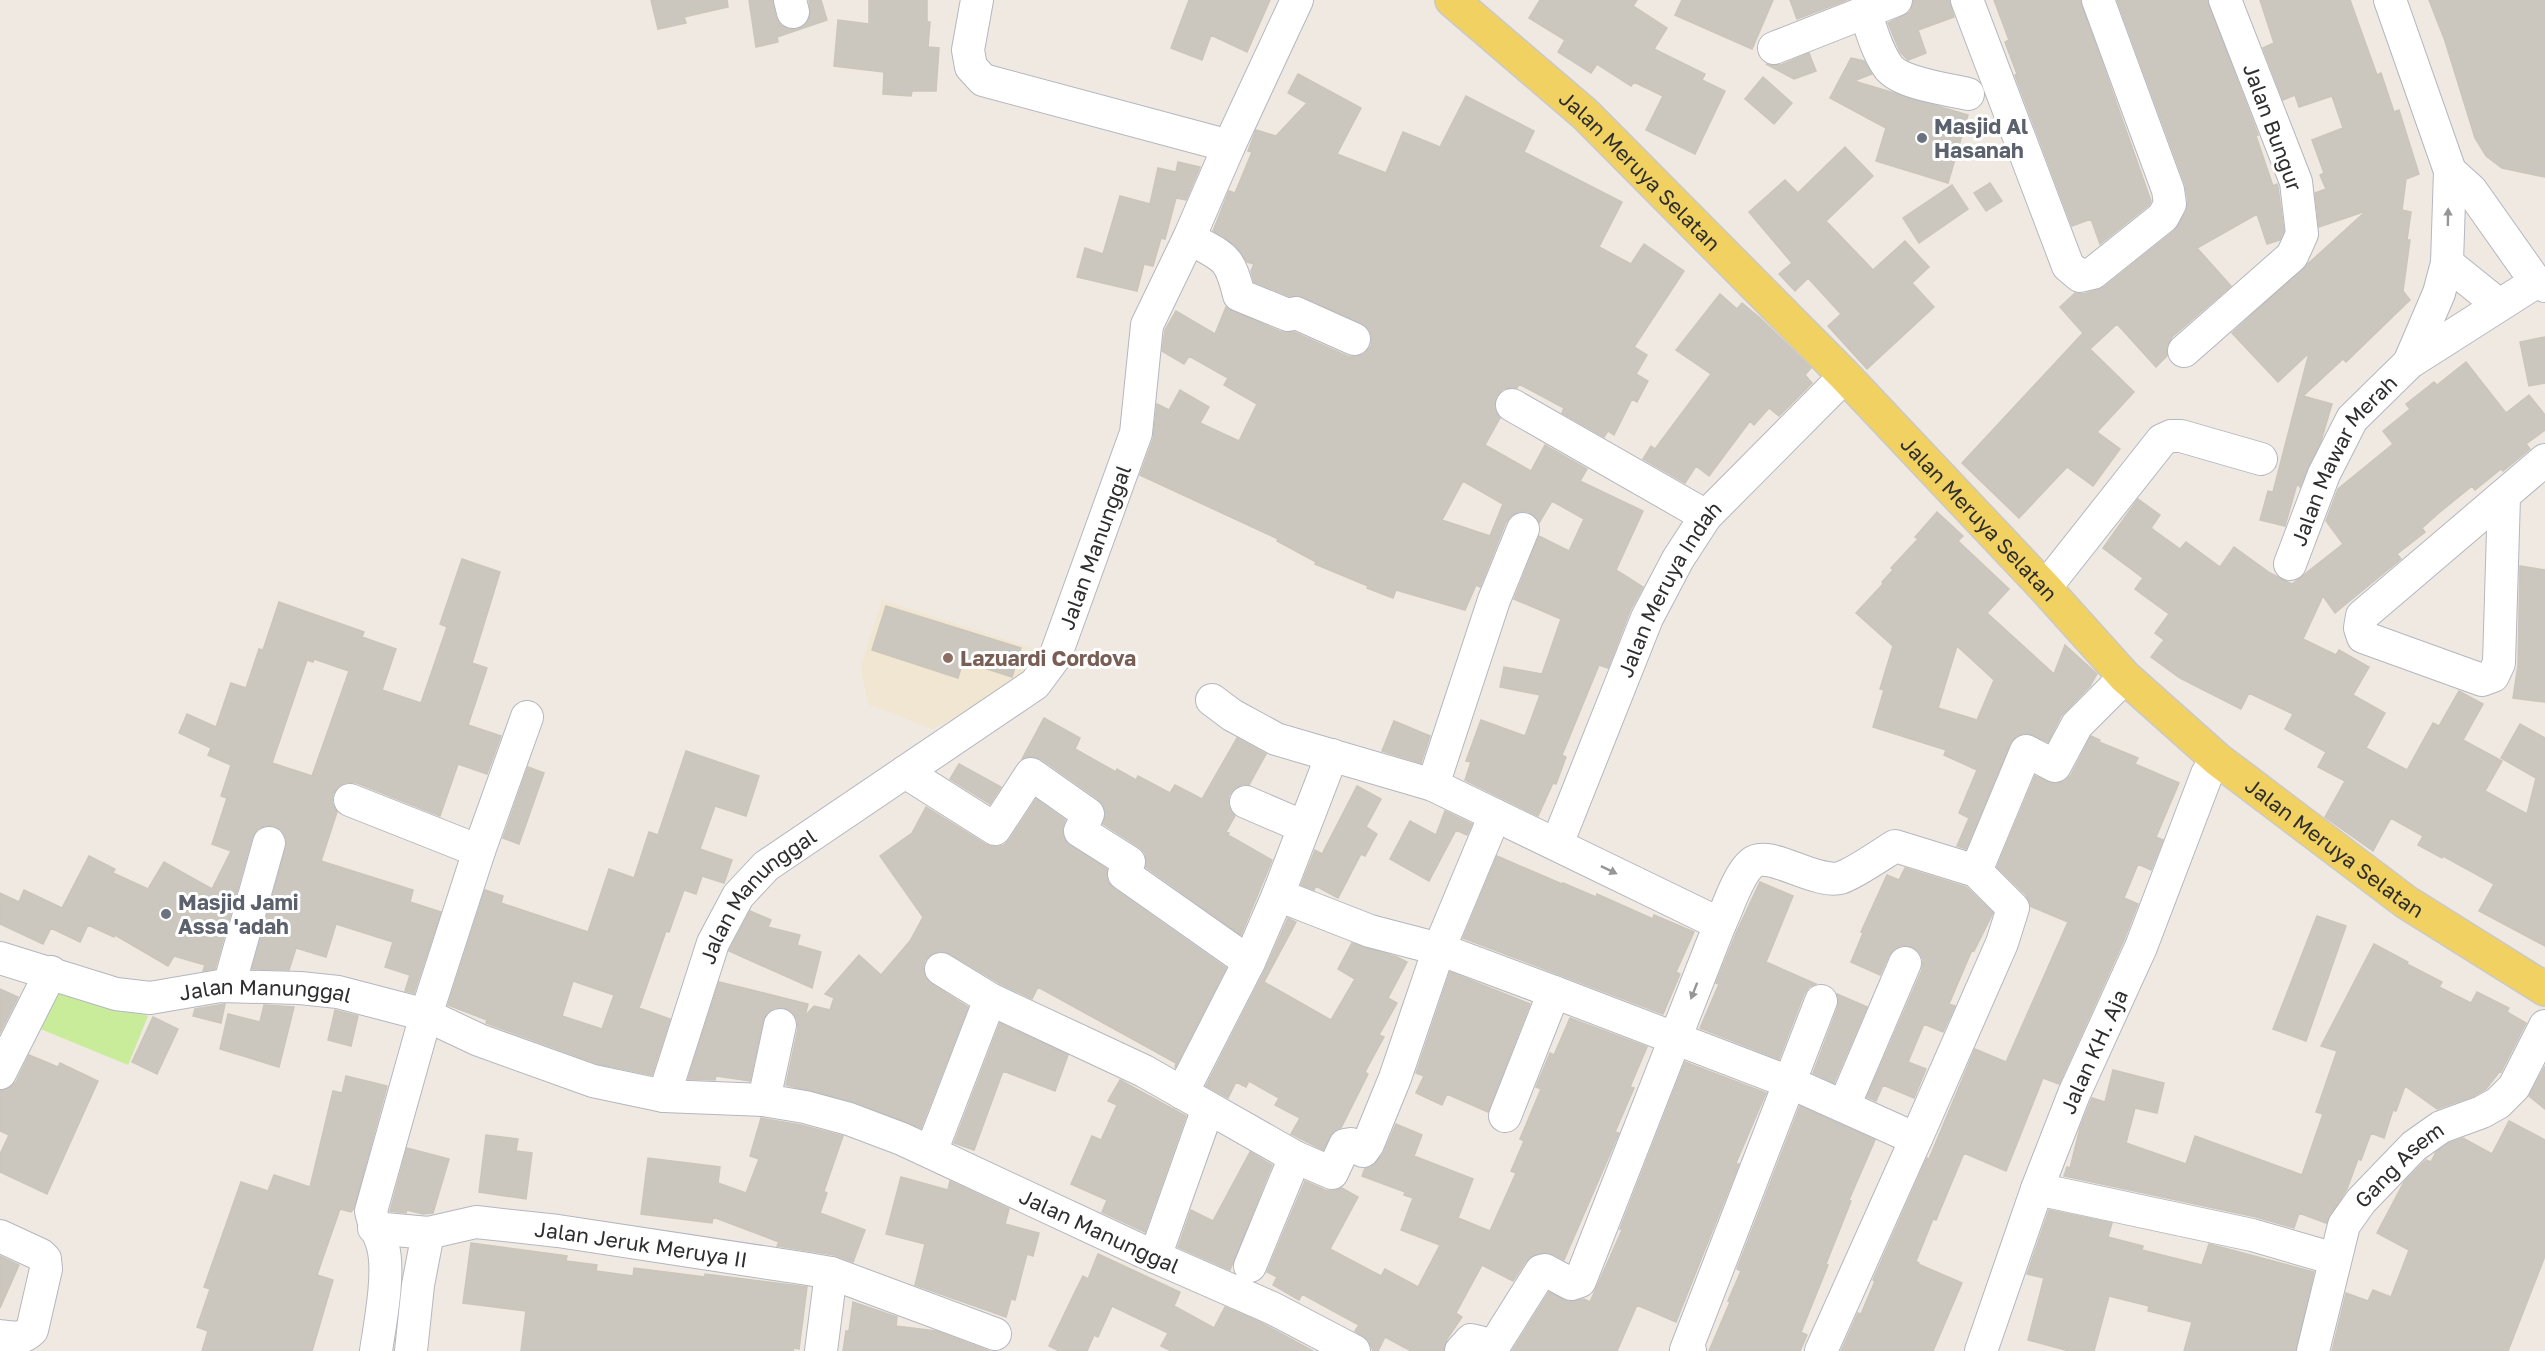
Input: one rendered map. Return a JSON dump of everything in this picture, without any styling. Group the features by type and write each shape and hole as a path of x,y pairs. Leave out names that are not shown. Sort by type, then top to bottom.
{"main road":[{"name":"Jalan Meruya Selatan","path":"1452,0 1585,114 1845,376 2045,588 2125,677 2217,759 2406,902 2545,989"}],"street":[{"path":"977,0 968,50 971,67 983,80 1228,146"},
{"name":"Jalan Manunggal","path":"664,1096 712,943 738,896 766,866 1035,684 1055,657 1136,433 1147,325 1297,0"},
{"path":"1774,48 1896,0"},
{"path":"1966,0 2068,266 2080,276 2093,273 2102,266 2163,217 2170,204 2168,190 2098,0"},
{"name":"Jalan Bungur","path":"2184,351 2292,256 2302,234 2296,182 2225,0"},
{"path":"2390,0 2450,171 2471,190 2540,284"},
{"path":"1865,12 1883,59 1891,70 1910,80 1968,94"},
{"name":"Jalan Mawar Merah","path":"2409,363 2439,293 2447,263 2450,171"},
{"path":"1189,238 1225,259 1233,268 1239,295 1287,315 1296,313 1354,339"},
{"path":"2447,263 2499,305"},
{"name":"Jalan Mawar Merah","path":"2290,564 2324,474 2352,419 2409,363 2499,305 2540,284"},
{"name":"Jalan Meruya Indah","path":"1557,844 1647,618 1678,559 1706,516 1845,376"},
{"path":"1512,405 1706,516"},
{"path":"2045,588 2162,440 2171,436 2181,436 2261,459"},
{"path":"2504,497 2499,663 2493,676 2482,680 2362,637 2360,628 2362,616 2545,460"},
{"path":"1432,785 1494,600 1523,529"},
{"path":"1976,872 2026,751 2055,766 2077,725 2125,677"},
{"path":"1212,700 1232,715 1276,739 1432,785 1720,924"},
{"path":"376,1351 382,1312 385,1265 383,1247 374,1228 371,1211 426,1015 479,851 527,717"},
{"path":"1155,1257 1195,1101 1332,755"},
{"name":"Jalan KH. Aja","path":"1981,1351 2037,1189 2074,1094 2141,947 2207,774 2217,759"},
{"path":"905,772 995,829 1031,774 1088,814 1080,831 1129,862 1124,874 1250,962"},
{"path":"350,800 479,851"},
{"path":"1246,802 1304,827"},
{"path":"940,969 990,999 1144,1071 1295,1157 1332,1173 1345,1145 1350,1144 1363,1151 1368,1144 1395,1078 1440,949 1495,814"},
{"path":"229,986 269,843"},
{"path":"1461,1351 1471,1340 1491,1345 1497,1341 1541,1270 1571,1284 1580,1281 1720,924 1744,871 1753,861 1764,859 1822,879 1840,878 1895,846 1976,872 2013,908 2002,943 1821,1351"},
{"path":"1278,895 1370,931 1440,949 1554,992 1789,1082 1916,1139"},
{"name":"Jalan Manunggal","path":"0,958 116,994 150,998 229,986 338,992 426,1015 479,1040 593,1082 664,1096 764,1100 805,1107 849,1119 902,1139 1155,1257 1272,1308 1354,1351"},
{"path":"1844,1106 1905,963"},
{"path":"0,1073 51,972"},
{"path":"1505,1116 1554,992"},
{"path":"931,1152 990,999"},
{"path":"1690,1351 1686,1350 1821,1001"},
{"path":"764,1100 780,1025"},
{"name":"Gang Asem","path":"2313,1351 2344,1226 2361,1201 2414,1146 2441,1127 2482,1112 2506,1095 2514,1087 2545,1026"},
{"path":"1250,1266 1295,1157"},
{"path":"2037,1189 2252,1235 2335,1259"},
{"name":"Jalan Jeruk Meruya II","path":"374,1228 428,1233 476,1222 581,1234 831,1273 995,1334"},
{"path":"411,1351 418,1285 428,1233"},
{"path":"0,1236 41,1255 45,1259 46,1269 32,1330 25,1337 0,1336"},
{"path":"821,1351 831,1273"}],"shaded area":[{"name":"Lazuardi Cordova","path":"882,600 1034,649 1024,685 932,729 868,704 861,667"}],"green space":[{"path":"57,980 148,1016 128,1065 38,1028"}],"building":[{"path":"651,0 727,0 728,7 684,17 686,23 658,29"},
{"path":"749,0 773,0 776,17 781,25 789,29 798,29 806,24 810,16 809,0 821,0 827,20 777,37 778,42 756,47"},
{"path":"869,0 927,0 927,22 930,22 928,47 939,48 936,91 912,91 911,96 883,94 884,72 834,66 838,20 869,24"},
{"path":"1189,0 1270,0 1247,52 1211,35 1202,60 1171,48"},
{"path":"1540,0 1637,0 1633,6 1667,28 1654,49 1705,74 1702,80 1725,91 1695,154 1646,130 1663,96 1634,82 1631,86 1597,64 1591,73 1558,52 1565,40 1529,18"},
{"path":"1682,0 1773,0 1752,49 1675,15"},
{"path":"1790,0 1847,0 1797,19"},
{"path":"1914,0 1949,0 1954,17 1918,30 1926,53 1908,60 1900,52 1888,23 1910,12"},
{"path":"1994,0 2080,0 2151,201 2100,244 2091,219 2072,226 2015,75 2017,74 2005,42 2009,40"},
{"path":"2117,0 2207,0 2258,135 2256,136 2273,186 2277,184 2278,187 2284,231 2280,240 2267,244 2257,214 2197,248 2231,286 2172,337 2167,346 2167,356 2156,367 2117,324 2090,349 2134,392 2097,432 2120,449 2093,486 2067,467 2019,518 1962,463 2083,333 2060,307 2075,293 2084,294 2104,287 2174,231 2186,212 2188,201 2185,184"},
{"path":"2260,0 2350,0 2377,75 2381,73 2394,112 2399,110 2419,174 2406,179 2402,210 2411,212 2407,240 2410,240 2403,291 2410,300 2346,362 2343,359 2303,396 2332,404 2321,441 2300,487 2297,484 2285,526 2260,520 2268,491 2273,492 2309,353 2278,382 2232,333 2366,211 2319,227 2315,193 2326,189 2320,175 2324,173 2312,140 2343,128 2332,96 2299,107 2295,95 2283,100 2263,48 2274,43"},
{"path":"2429,0 2545,0 2545,177 2502,168 2486,156 2475,138 2445,41"},
{"path":"1809,53 1816,71 1794,79 1766,64 1781,65"},
{"name":"Masjid Al Hasanah","path":"1851,58 1864,61 1872,74 1854,81 1968,115 1948,183 1876,161 1886,128 1830,98"},
{"path":"1298,74 1361,108 1337,154 1386,173 1403,132 1440,147 1466,96 1534,131 1524,152 1622,202 1599,247 1631,264 1644,244 1684,271 1634,347 1647,355 1636,374 1648,381 1637,402 1632,399 1614,435 1608,431 1604,437 1562,413 1564,408 1519,384 1517,388 1503,389 1496,397 1494,406 1500,418 1485,445 1531,471 1545,445 1587,469 1580,481 1643,511 1616,570 1643,587 1630,611 1608,668 1599,665 1562,755 1566,757 1556,784 1553,783 1538,816 1465,780 1471,762 1466,761 1481,720 1525,736 1540,695 1500,687 1504,667 1542,674 1561,619 1514,599 1539,536 1569,551 1584,519 1552,501 1539,523 1529,512 1520,511 1512,515 1506,522 1480,587 1476,585 1465,610 1396,590 1393,598 1367,588 1368,586 1315,564 1316,562 1277,541 1278,539 1140,475 1153,439 1157,404 1169,410 1180,390 1209,407 1200,423 1239,441 1257,404 1224,385 1228,378 1189,356 1184,364 1162,351 1165,330 1176,311 1215,334 1226,307 1281,332 1294,332 1347,356 1355,357 1364,354 1371,346 1372,337 1369,329 1361,323 1303,297 1289,296 1254,282 1251,271 1254,264 1247,262 1235,245 1213,231 1229,191 1235,193 1252,152 1248,151 1256,130 1276,136 1307,103 1288,93","holes":["1463,481 1503,504 1490,536 1442,520"]},
{"path":"1763,77 1792,103 1774,124 1745,99"},
{"path":"1845,147 1873,176 1826,221 1873,270 1905,241 1929,267 1912,283 1934,307 1867,369 1828,326 1841,314 1808,278 1795,291 1779,274 1792,263 1749,212 1785,180 1798,193"},
{"path":"1178,162 1200,167 1186,200 1176,198 1165,239 1161,238 1153,266 1144,264 1137,291 1077,277 1085,248 1103,254 1120,196 1150,204 1158,168 1176,172"},
{"path":"1990,183 2002,201 1986,211 1974,193"},
{"path":"1952,185 1968,209 1919,243 1903,218"},
{"path":"1720,294 1737,309 1742,303 1759,317 1811,368 1805,375 1812,383 1779,416 1769,408 1754,425 1750,421 1709,476 1696,466 1685,483 1643,459 1651,446 1655,449 1711,374 1676,350"},
{"path":"2545,337 2545,383 2529,386 2520,342"},
{"path":"2466,362 2506,413 2529,395 2545,415 2545,430 2526,444 2530,449 2503,471 2501,469 2475,490 2472,486 2440,512 2422,528 2425,532 2397,554 2401,559 2335,613 2323,596 2303,639 2336,655 2339,650 2369,667 2353,695 2385,713 2366,748 2407,770 2433,723 2439,726 2459,691 2483,704 2463,740 2502,761 2485,791 2527,814 2536,778 2501,758 2520,724 2545,738 2545,946 2479,911 2494,884 2418,845 2423,836 2391,818 2373,851 2325,817 2345,781 2318,767 2326,752 2285,729 2293,714 2249,693 2241,709 2180,678 2151,657 2164,640 2155,633 2169,614 2135,589 2143,578 2103,548 2138,499 2160,515 2151,528 2180,549 2186,542 2220,567 2234,547 2270,573 2292,584 2343,544 2326,521 2338,489 2393,444 2383,431 2410,409 2406,404 2434,382 2437,385"},
{"path":"1937,512 1963,536 1958,541 2009,589 1987,613 2054,674 2065,645 2097,674 2090,686 2061,716 2048,742 2025,733 2016,736 2010,744 1966,849 1957,846 1969,818 1959,813 1977,770 1944,755 1946,750 1873,727 1884,690 1880,689 1893,646 1856,613 1883,584 1882,582 1893,570 1891,568 1918,539 1915,537","holes":["1957,646 1994,680 1977,720 1938,708"]},
{"path":"462,559 500,572 472,663 487,668 468,725 501,736 487,774 458,764 440,816 357,783 348,782 339,786 333,794 332,803 337,812 321,861 413,890 410,902 441,912 414,993 405,991 410,975 385,967 393,942 336,924 326,957 296,948 289,970 252,969 286,847 286,838 282,831 273,826 264,826 257,830 252,838 215,969 203,971 205,965 174,956 168,966 115,935 114,937 88,925 80,942 51,928 43,944 0,924 0,893 19,902 24,890 62,908 89,856 115,869 113,873 148,889 164,862 212,889 231,851 212,844 227,798 221,796 231,765 208,755 211,748 179,733 187,714 216,727 231,683 246,688 259,649 263,650 279,602 364,632 362,637 396,649 382,690 421,703 447,627 440,624","holes":["314,659 349,671 312,776 272,763 307,660 313,662"]},
{"path":"2520,566 2545,570 2545,702 2513,698 2518,665"},
{"path":"886,606 1021,648 1012,677 963,661 958,678 872,650"},
{"path":"1044,718 1080,738 1075,749 1116,772 1117,769 1136,780 1138,776 1170,793 1175,785 1202,799 1237,738 1266,754 1249,785 1243,784 1235,788 1229,795 1228,804 1235,816 1226,832 1272,860 1241,935 1146,867 1145,853 1139,847 1103,824 1106,813 1098,799 1041,759 1032,756 1022,759"},
{"path":"1394,721 1430,736 1421,763 1382,751"},
{"path":"2091,736 2100,740 2099,742 2138,758 2135,764 2179,783 2156,837 2163,840 2151,870 2138,864 2124,898 2138,904 2124,940 2059,1084 2043,1078 2006,1171 1964,1153 1936,1220 1933,1219 1916,1261 1918,1264 1962,1283 1933,1351 1841,1351 1858,1313 1861,1314 1875,1281 1873,1280 1927,1158 1929,1159 1975,1049 2006,1062 2068,922 2030,906 2026,895 1997,867 2035,776 2055,784 2065,781 2071,775"},
{"path":"686,751 759,776 746,816 715,806 700,849 732,860 724,883 702,876 696,894 684,890 669,932 666,931 639,1008 670,1019 652,1075 598,1064 486,1023 487,1020 448,1005 485,890 503,896 501,903 588,932 609,869 634,878 649,832 658,835","holes":["573,981 614,995 602,1029 562,1016"]},
{"path":"959,764 1001,787 990,804 950,779"},
{"path":"528,767 544,773 519,844 503,838"},
{"path":"1357,786 1381,799 1366,827 1377,834 1365,856 1361,854 1338,898 1316,886 1314,890 1301,885 1315,850 1322,854"},
{"path":"1036,799 1065,820 1062,831 1065,840 1107,869 1108,882 1113,888 1226,968 1175,1068 1176,1063 1038,987 1032,999 941,951 925,960 923,968 925,977 968,1007 921,1128 854,1102 786,1085 798,1028 797,1019 792,1012 784,1008 774,1008 767,1013 763,1021 750,1081 716,1076 715,1080 688,1079 719,982 808,1004 805,1016 814,1006 830,1010 834,998 825,994 859,955 881,975 910,941 923,917 880,856 912,833 926,807 985,844 995,847 1004,845 1010,839"},
{"path":"1445,811 1472,824 1467,835 1456,830 1429,881 1390,859 1410,821 1436,835"},
{"path":"1497,856 1562,884 1596,897 1597,894 1653,919 1654,915 1694,932 1676,972 1680,974 1663,1014 1463,938"},
{"path":"1905,868 1966,887 1993,913 1974,951 1972,950 1949,1004 1955,1006 1943,1032 1924,1024 1908,1062 1926,1069 1914,1098 1883,1085 1876,1101 1867,1097 1922,970 1923,960 1920,953 1913,947 1903,945 1895,948 1889,955 1880,975 1851,962 1863,933 1861,932 1887,875 1899,880"},
{"path":"1760,882 1793,896 1766,962 1816,984 1809,987 1804,994 1779,1059 1700,1028 1719,984 1716,983 1737,931"},
{"path":"750,911 771,920 768,927 800,935 797,945 821,952 812,988 729,951"},
{"path":"2317,916 2346,926 2306,1041 2273,1029"},
{"path":"1288,918 1296,922 1264,982 1331,1020 1355,979 1338,969 1352,943 1407,962 1388,998 1397,1003 1379,1035 1384,1037 1365,1072 1368,1074 1341,1128 1334,1131 1323,1150 1291,1134 1300,1118 1275,1105 1279,1098 1249,1081 1246,1087 1236,1082 1228,1098 1206,1086 1265,970"},
{"path":"2374,944 2442,982 2439,987 2471,1003 2477,992 2509,1008 2507,1012 2526,1023 2501,1072 2486,1089 2474,1096 2437,1109 2405,1086 2396,1111 2393,1110 2384,1138 2371,1133 2347,1189 2326,1223 2299,1213 2294,1228 2256,1217 2064,1176 2067,1167 2070,1168 2080,1128 2092,1098 2105,1102 2113,1070 2164,1083 2157,1113 2135,1108 2126,1143 2186,1164 2195,1136 2302,1175 2323,1114 2316,1112 2337,1051 2321,1046"},
{"path":"1450,972 1530,1004 1488,1112 1447,1094 1442,1105 1416,1093 1424,1076 1416,1073"},
{"path":"0,989 18,997 0,1033"},
{"path":"1837,994 1867,1007 1834,1083 1813,1073 1838,1007"},
{"path":"225,1004 221,1023 193,1016 195,1009"},
{"path":"264,1005 294,1007 279,1067 220,1049 228,1014 260,1022"},
{"path":"335,1010 358,1016 351,1046 328,1040"},
{"path":"153,1017 178,1029 157,1074 132,1062"},
{"path":"1570,1018 1647,1047 1630,1087 1634,1088 1615,1132 1619,1133 1564,1260 1553,1254 1537,1254 1526,1261 1513,1281 1482,1265 1456,1313 1462,1317 1447,1339 1444,1351 1411,1351 1385,1337 1378,1351 1373,1351 1369,1341 1355,1331 1359,1325 1302,1294 1299,1300 1273,1285 1277,1277 1267,1272 1305,1181 1325,1190 1333,1191 1342,1188 1358,1197 1330,1249 1381,1276 1385,1269 1418,1287 1440,1245 1401,1230 1413,1198 1404,1195 1405,1192 1362,1176 1365,1168 1371,1167 1383,1154 1396,1124 1422,1135 1414,1156 1473,1179 1458,1218 1490,1231 1516,1173 1511,1171 1524,1141 1520,1139 1541,1089 1536,1087 1550,1053 1554,1055"},
{"path":"1000,1023 1068,1055 1055,1091 1003,1071 974,1150 954,1143"},
{"path":"29,1055 58,1067 60,1063 98,1081 47,1194 0,1172 0,1154 9,1135 0,1131 0,1091 16,1082"},
{"path":"1685,1062 1766,1093 1736,1163 1739,1164 1676,1322 1637,1305 1617,1351 1512,1351 1549,1292 1569,1302 1584,1299 1590,1302 1622,1230 1620,1229"},
{"path":"2545,1066 2545,1109 2529,1096"},
{"path":"346,1076 387,1086 354,1208 351,1212 340,1209 317,1275 333,1280 312,1351 202,1351 208,1331 197,1327 210,1289 204,1287 241,1182 268,1191 274,1175 310,1187 333,1091 342,1093"},
{"path":"1120,1080 1186,1116 1145,1232 1102,1212 1107,1200 1071,1184 1092,1136 1101,1140 1117,1105 1108,1101"},
{"path":"1800,1106 1875,1140 1849,1200 1851,1201 1826,1264 1828,1265 1801,1332 1807,1335 1800,1351 1709,1351 1730,1302 1728,1301 1741,1271 1737,1269"},
{"path":"761,1118 843,1136 824,1191 827,1193 820,1213 865,1230 853,1262 834,1255 777,1246 779,1242 713,1217 712,1223 641,1214 648,1158 720,1167 718,1183 746,1193 759,1159 750,1156"},
{"path":"2509,1121 2545,1140 2545,1256 2508,1351 2332,1351 2346,1293 2368,1301 2373,1290 2391,1297 2409,1250 2377,1233 2404,1182 2426,1160 2431,1162 2436,1152 2449,1143 2463,1138 2492,1154"},
{"path":"486,1135 518,1139 516,1151 532,1153 526,1199 479,1192"},
{"path":"407,1148 449,1159 433,1213 390,1211"},
{"path":"1250,1152 1272,1165 1230,1270 1178,1247 1191,1210 1213,1221"},
{"path":"901,1177 948,1190 950,1181 1009,1209 1005,1224 1039,1233 1033,1256 1027,1254 1015,1300 1011,1299 1006,1317 915,1285 925,1244 886,1234"},
{"path":"2049,1210 2112,1223 2108,1237 2143,1246 2142,1250 2202,1265 2209,1244 2314,1272 2296,1351 2184,1351 2192,1322 2148,1311 2149,1306 2109,1296 2094,1351 2069,1351 2028,1340 2044,1278 2027,1274"},
{"path":"471,1243 567,1256 566,1261 597,1265 596,1271 633,1276 634,1268 807,1287 799,1349 794,1348 793,1351 521,1351 526,1311 463,1303"},
{"path":"1098,1254 1180,1292 1174,1306 1214,1328 1225,1307 1258,1321 1313,1351 1171,1351 1161,1346 1168,1333 1112,1306 1098,1337 1094,1335 1087,1351 1059,1351 1049,1346 1083,1276 1088,1279"},
{"path":"0,1256 19,1265 0,1308"},
{"path":"853,1302 897,1317 896,1326 936,1331 989,1351 843,1351 846,1331 849,1331"}],"place":[{"name":"Masjid Al Hasanah","path":"1922,138"},
{"name":"Lazuardi Cordova","path":"948,658"},
{"name":"Masjid Jami Assa 'adah","path":"166,914"}]}
